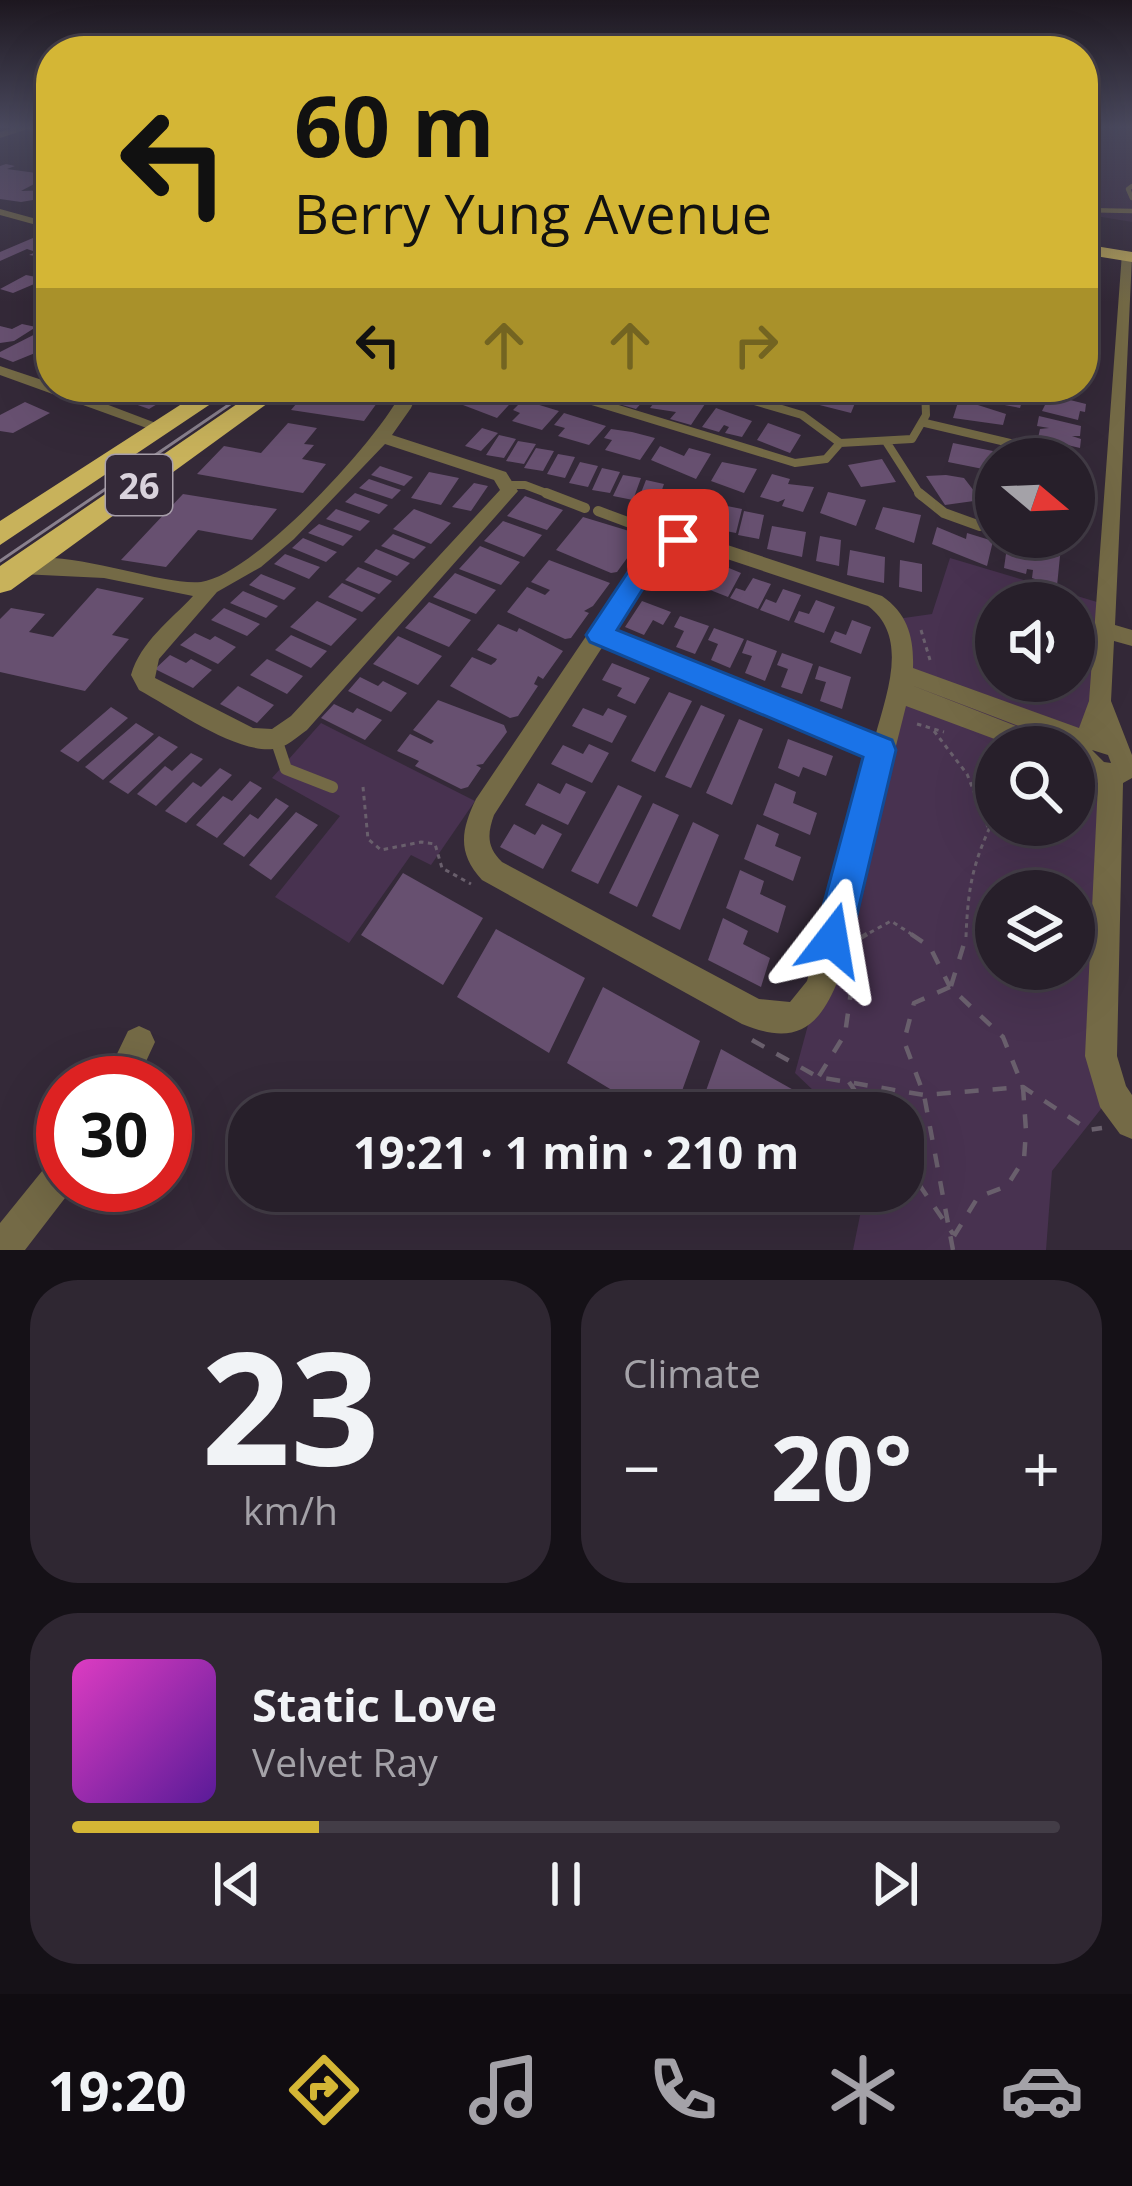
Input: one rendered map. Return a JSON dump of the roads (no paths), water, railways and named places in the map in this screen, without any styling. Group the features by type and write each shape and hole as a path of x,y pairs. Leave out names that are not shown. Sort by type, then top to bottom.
{"highway":[{"name":"26","path":"0,535 201,402"},
{"name":"26","path":"10,574 257,402"}],"main road":[{"path":"1098,252 1129,257"}],"street":[{"path":"0,212 36,222"},
{"path":"1118,1114 1100,1057 1109,845 1100,701 1129,257"},
{"path":"0,370 36,383"},
{"path":"89,402 161,428"},
{"path":"10,574 107,572 209,589 232,579 299,523 383,438 408,402"},
{"path":"209,589 190,618 150,654 142,676 147,684 235,731 250,738 275,739 299,722 501,503 508,485 490,472 383,438"},
{"path":"65,537 76,551 107,572"},
{"path":"676,540 699,543 888,608 904,645 900,683 815,1001 805,1014 790,1021 753,1013 492,871 475,848 473,834 485,807 599,635 652,554 676,540"},
{"path":"1106,630 1132,638"},
{"path":"599,635 881,750"},
{"path":"900,683 1104,759"},
{"path":"900,683 997,726"},
{"path":"133,1056 140,1042"},
{"path":"2,1250 36,1207"}],"lane":[{"path":"1132,186 1127,189 1132,198"},
{"path":"1098,212 1132,212"},
{"path":"595,402 795,463 826,459 840,443"},
{"path":"758,402 802,415 840,443 912,439 925,423 928,402"},
{"path":"925,423 989,438"},
{"path":"887,443 921,500 935,513 975,525"},
{"path":"508,485 525,485 676,540"},
{"path":"275,739 286,769 332,788"}],"tram line":[{"path":"0,561 233,402"}]}
